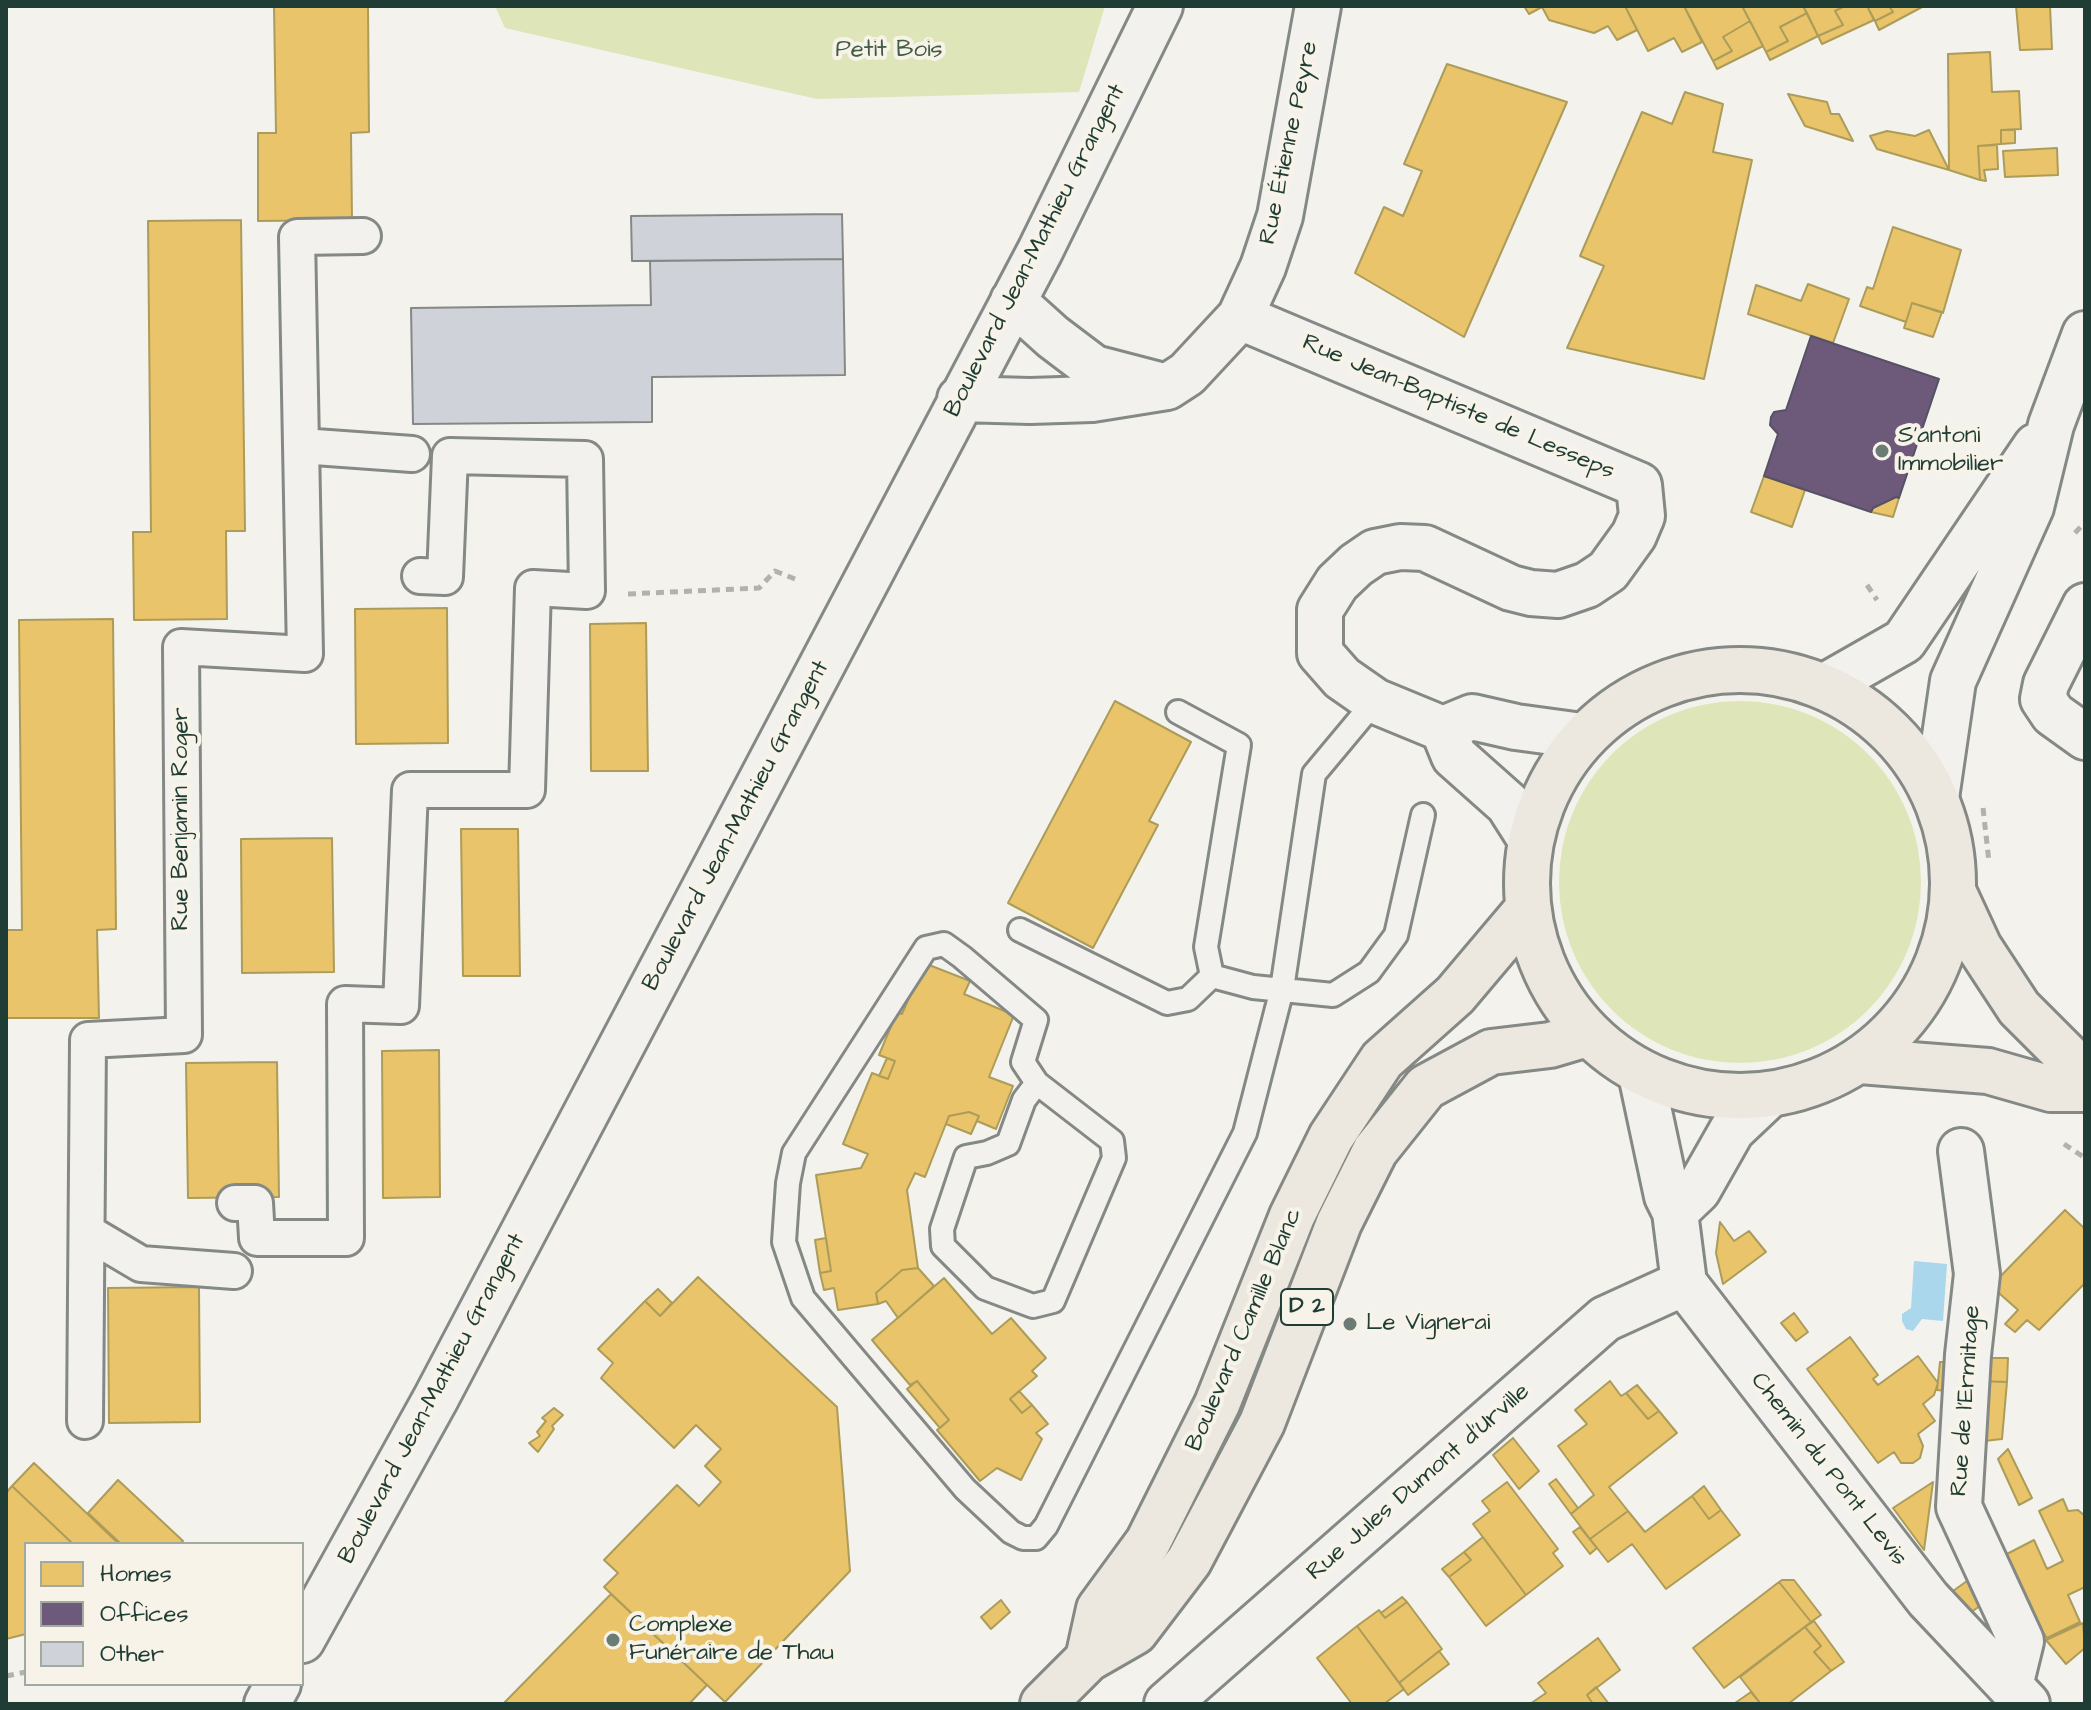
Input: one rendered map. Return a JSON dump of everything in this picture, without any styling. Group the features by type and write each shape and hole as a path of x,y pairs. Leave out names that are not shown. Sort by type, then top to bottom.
{"main road":[{"path":"1860,1061 1988,1071 2051,1089 2085,1089 2068,1057 2019,1008 1979,947 1972,884 1951,845 1936,798 1909,752 1871,714 1825,686 1761,670 1695,673 1634,696 1582,736 1549,783 1529,837 1526,911 1546,978 1587,1034 1641,1074 1703,1095 1768,1096 1816,1084 1860,1061 1908,1017 1941,958 1972,884"},
{"name":"Boulevard Camille Blanc","path":"1088,1659 1099,1609 1148,1542 1217,1404 1292,1216 1331,1137 1382,1060 1455,995 1526,911"},
{"name":"Boulevard Camille Blanc","path":"1043,1704 1088,1659 1135,1632 1189,1561 1262,1423 1345,1211 1375,1151 1426,1087 1491,1052 1550,1045 1587,1034"}],"street":[{"name":"Boulevard Jean-Mathieu Grangent","path":"304,1636 436,1398 1013,301 1160,6"},
{"name":"Rue Étienne Peyre","path":"960,399 1092,399 1167,387 1187,374 1240,317 1263,267 1280,216 1318,6"},
{"name":"Rue Benjamin Roger","path":"85,1421 88,1040 184,1035 181,647 305,654 297,237 363,236"},
{"path":"1013,301 1094,368 1167,387"},
{"name":"Rue Jean-Baptiste de Lesseps","path":"1240,317 1639,485 1642,516 1626,549 1608,571 1587,585 1558,595 1511,588 1425,548 1400,547 1375,552 1337,583 1320,610 1320,653 1342,678 1375,701 1443,729"},
{"path":"1936,798 1953,681 2031,507 2051,425 2085,334"},
{"path":"1825,686 1904,641 2051,425"},
{"path":"301,446 412,454"},
{"path":"235,1203 255,1203 257,1238 346,1238 345,1004 401,1006 410,790 527,790 533,588 587,591 585,459 450,456 445,577 420,576"},
{"path":"2085,606 2046,684 2043,699 2053,714 2085,737"},
{"path":"1529,837 1508,804 1454,756 1443,729 1472,717 1582,736"},
{"path":"1641,1074 1667,1196 1675,1212 1684,1283"},
{"path":"1675,1212 1698,1190 1732,1130 1768,1096"},
{"name":"Rue de l'Ermitage","path":"1961,1151 1977,1274 1968,1355 1959,1507 2021,1641 2018,1695"},
{"path":"87,1232 141,1264 234,1271"},
{"name":"Chemin du Pont Levis","path":"1684,1283 1928,1599 2018,1695"},
{"name":"Rue Jules Dumont d'Urville","path":"1167,1704 1605,1319 1684,1283"},
{"path":"267,1704 277,1686"}],"lane":[{"path":"1037,1083 1024,1100 1008,1144 966,1157 942,1229 943,1246 985,1288 1033,1306 1053,1301 1114,1158 1112,1141 1037,1083 1023,1062 1036,1020 944,944 926,948 794,1153 788,1183 784,1242 803,1298 965,1489 1011,1532 1023,1538 1036,1538 1046,1526 1245,1133 1282,989 1314,774 1375,701"},
{"path":"1178,712 1239,745 1206,947 1212,976"},
{"path":"1212,976 1253,987 1333,995 1369,972 1396,935 1423,815"},
{"path":"1020,930 1167,1003 1188,999 1212,976"}],"path":[{"path":"641,595 759,588 775,571 800,581"},
{"path":"1972,884 1983,802"},
{"path":"2064,1144 2085,1158"}],"green space":[{"name":"Petit Bois","path":"495,6 1105,6 1079,92 817,99 505,28"},
{"path":"1740,701 1775,704 1809,715 1841,731 1868,754 1891,781 1907,813 1918,847 1921,882 1918,917 1907,951 1891,983 1868,1010 1841,1033 1809,1049 1775,1060 1740,1063 1705,1060 1671,1049 1639,1033 1612,1010 1589,983 1573,951 1562,917 1559,882 1562,847 1573,813 1589,781 1612,754 1639,731 1671,715 1705,704"}],"water":[{"path":"1914,1261 1947,1264 1943,1321 1922,1319 1913,1331 1906,1329 1902,1314 1911,1308"}],"building: Homes":[{"path":"274,6 368,6 369,132 351,133 352,220 258,221 258,133 276,133"},
{"path":"1524,6 1625,6 1637,30 1617,40 1608,26 1594,33 1549,20 1542,7 1529,14"},
{"path":"1625,6 1684,6 1702,42 1682,52 1674,38 1648,51"},
{"path":"1684,6 1742,6 1750,21 1723,37 1732,51 1713,61"},
{"path":"1742,6 1803,6 1807,13 1780,27 1788,41 1766,52"},
{"path":"1803,6 1845,6 1835,11 1843,25 1818,36"},
{"path":"1845,6 1867,6 1874,20 1822,44 1818,36 1843,25 1835,11"},
{"path":"1867,6 1889,6 1893,12 1875,21"},
{"path":"1889,6 1924,6 1879,30 1875,21 1893,12"},
{"path":"2016,6 2050,6 2052,49 2020,50"},
{"path":"1807,13 1818,36 1770,60 1766,52 1788,41 1780,27"},
{"path":"1750,21 1763,46 1717,69 1713,61 1732,51 1723,37"},
{"path":"1990,52 1992,92 2019,91 2021,129 2001,130 2001,144 1978,146 1980,180 1949,170 1948,54"},
{"path":"1447,64 1567,102 1464,337 1355,273 1384,207 1403,216 1422,171 1404,164"},
{"path":"1685,92 1723,104 1713,152 1752,160 1704,379 1567,348 1604,266 1580,256 1642,112 1672,124"},
{"path":"1788,94 1827,102 1831,114 1839,114 1853,141 1805,126"},
{"path":"1929,130 1949,170 1877,149 1870,136 1887,131 1915,136"},
{"path":"2001,130 2015,130 2015,143 2001,144"},
{"path":"1997,145 1998,169 1984,170 1986,181 1980,180 1978,146"},
{"path":"2057,148 2058,175 2005,177 2003,151"},
{"path":"241,220 245,531 226,531 227,619 134,620 133,532 151,532 148,221"},
{"path":"1893,227 1961,250 1943,313 1912,303 1906,322 1860,306 1867,287 1873,289"},
{"path":"1808,284 1849,299 1833,343 1748,314 1756,285 1801,301"},
{"path":"1912,303 1942,312 1933,337 1904,328"},
{"path":"1764,476 1805,490 1792,527 1751,512"},
{"path":"1899,498 1893,517 1871,512 1873,508"},
{"path":"447,608 448,743 356,744 355,609"},
{"path":"113,619 116,929 97,930 99,1018 6,1018 6,930 22,930 19,620"},
{"path":"646,623 648,771 591,771 590,624"},
{"path":"1115,701 1191,742 1149,821 1158,825 1093,948 1008,903"},
{"path":"461,829 518,829 520,976 463,976"},
{"path":"332,838 334,972 242,973 241,839"},
{"path":"924,963 970,981 964,994 1014,1015 989,1077 1013,1086 996,1129 977,1121 979,1116 969,1112 949,1116 925,1177 915,1173 907,1190 918,1268 902,1270 876,1293 878,1304 838,1310 834,1288 824,1290 820,1273 831,1271 816,1175 861,1168 868,1154 843,1144 872,1073 888,1079 895,1061 879,1055 897,1012 902,1014"},
{"path":"439,1050 440,1197 383,1198 382,1051"},
{"path":"887,1058 895,1061 888,1079 879,1076"},
{"path":"277,1062 279,1197 188,1198 186,1063"},
{"path":"969,1112 979,1116 971,1134 946,1124 949,1116"},
{"path":"2065,1210 2085,1229 2085,1283 2039,1330 2027,1320 2015,1332 2005,1324 2018,1310 1991,1286"},
{"path":"1720,1222 1734,1241 1749,1231 1766,1252 1723,1284 1716,1253"},
{"path":"826,1238 831,1271 820,1273 815,1240"},
{"path":"918,1268 934,1286 898,1318 886,1301 878,1304 876,1293 902,1270"},
{"path":"698,1277 837,1407 850,1571 725,1702 604,1587 618,1573 604,1560 677,1485 699,1506 721,1482 705,1466 721,1449 696,1425 674,1448 601,1378 613,1363 598,1349 645,1301 660,1316"},
{"path":"944,1278 992,1334 1011,1318 1046,1358 1032,1371 1037,1376 1010,1399 1022,1413 1032,1405 1048,1424 1036,1433 1042,1439 1021,1480 997,1468 980,1481 937,1430 949,1420 917,1381 910,1385 872,1340"},
{"path":"199,1287 200,1422 109,1423 108,1288"},
{"path":"658,1289 672,1303 660,1316 645,1301"},
{"path":"1794,1313 1808,1332 1796,1341 1781,1323"},
{"path":"1850,1337 1878,1375 1873,1379 1878,1385 1918,1356 1938,1383 1934,1395 1923,1404 1935,1421 1918,1434 1923,1446 1920,1458 1913,1463 1901,1463 1894,1452 1878,1463 1807,1369"},
{"path":"1979,1358 2008,1358 2007,1382 1977,1381"},
{"path":"1940,1362 1949,1362 1945,1391 1937,1390"},
{"path":"917,1381 949,1420 940,1428 907,1389"},
{"path":"1610,1381 1621,1396 1626,1393 1648,1419 1659,1411 1677,1433 1609,1487 1628,1511 1590,1539 1571,1514 1594,1495 1558,1446 1587,1424 1575,1410"},
{"path":"1977,1381 2007,1382 2002,1439 1975,1442"},
{"path":"1637,1385 1659,1411 1648,1419 1626,1393"},
{"path":"1019,1391 1032,1405 1022,1413 1010,1399"},
{"path":"554,1408 563,1415 552,1426 554,1429 538,1452 529,1443 540,1436 537,1432 546,1421 542,1418"},
{"path":"1513,1438 1539,1471 1519,1489 1493,1455"},
{"path":"2008,1449 2032,1498 2019,1505 1998,1459"},
{"path":"34,1463 117,1542 71,1542 12,1486"},
{"path":"1556,1479 1578,1508 1571,1514 1549,1484"},
{"path":"118,1480 183,1541 119,1542 88,1513"},
{"path":"1507,1482 1558,1549 1553,1553 1563,1566 1526,1595 1473,1524 1490,1511 1482,1501"},
{"path":"1933,1482 1924,1550 1893,1508"},
{"path":"12,1486 71,1542 24,1542 24,1634 6,1639 6,1493"},
{"path":"1704,1486 1721,1510 1709,1519 1692,1496"},
{"path":"1692,1496 1709,1519 1721,1510 1740,1535 1666,1589 1632,1544 1608,1562 1590,1539 1628,1511 1645,1532"},
{"path":"2063,1499 2068,1511 2078,1510 2085,1516 2085,1587 2068,1595 2080,1622 2047,1638 2034,1620 2003,1556 2034,1540 2047,1569 2063,1561 2039,1511"},
{"path":"1580,1527 1597,1548 1590,1554 1573,1532"},
{"path":"1483,1537 1526,1595 1486,1626 1449,1577 1471,1560 1464,1552"},
{"path":"1464,1552 1471,1560 1449,1577 1442,1569"},
{"path":"1794,1580 1821,1615 1811,1622 1779,1582"},
{"path":"1967,1581 1984,1603 1970,1613 1953,1591"},
{"path":"1779,1582 1811,1622 1724,1688 1693,1648"},
{"name":"Complexe Funéraire de Thau","path":"611,1594 707,1685 689,1704 503,1704"},
{"path":"1402,1597 1407,1602 1385,1618 1381,1613"},
{"path":"1001,1600 1010,1612 991,1629 981,1617"},
{"path":"1407,1602 1442,1649 1399,1683 1357,1626 1379,1610 1385,1618"},
{"path":"1814,1621 1844,1662 1831,1671 1814,1652 1821,1646 1805,1627"},
{"path":"2083,1623 2085,1648 2066,1664 2046,1640"},
{"path":"1357,1626 1404,1689 1384,1704 1352,1704 1317,1658"},
{"path":"1805,1627 1821,1646 1814,1652 1831,1671 1788,1704 1761,1704 1740,1677"},
{"path":"1598,1638 1620,1670 1587,1695 1593,1704 1530,1704 1546,1693 1538,1683"},
{"path":"1439,1651 1449,1664 1408,1695 1399,1683"},
{"path":"1596,1687 1609,1704 1593,1704 1587,1695"},
{"path":"1751,1692 1761,1704 1735,1703"}],"building: Offices":[{"path":"1811,336 1939,379 1899,498 1873,508 1871,512 1764,476 1778,434 1770,425 1771,417 1774,412 1786,410"}],"building: Other":[{"path":"842,214 843,259 632,261 631,216"},
{"path":"843,259 845,375 652,377 652,422 413,424 411,308 651,305 650,261"}],"place":[{"name":"S'antoni Immobilier","path":"1882,451"},
{"name":"Le Vignerai","path":"1350,1324"},
{"name":"Complexe Funéraire de Thau","path":"613,1640"}]}
